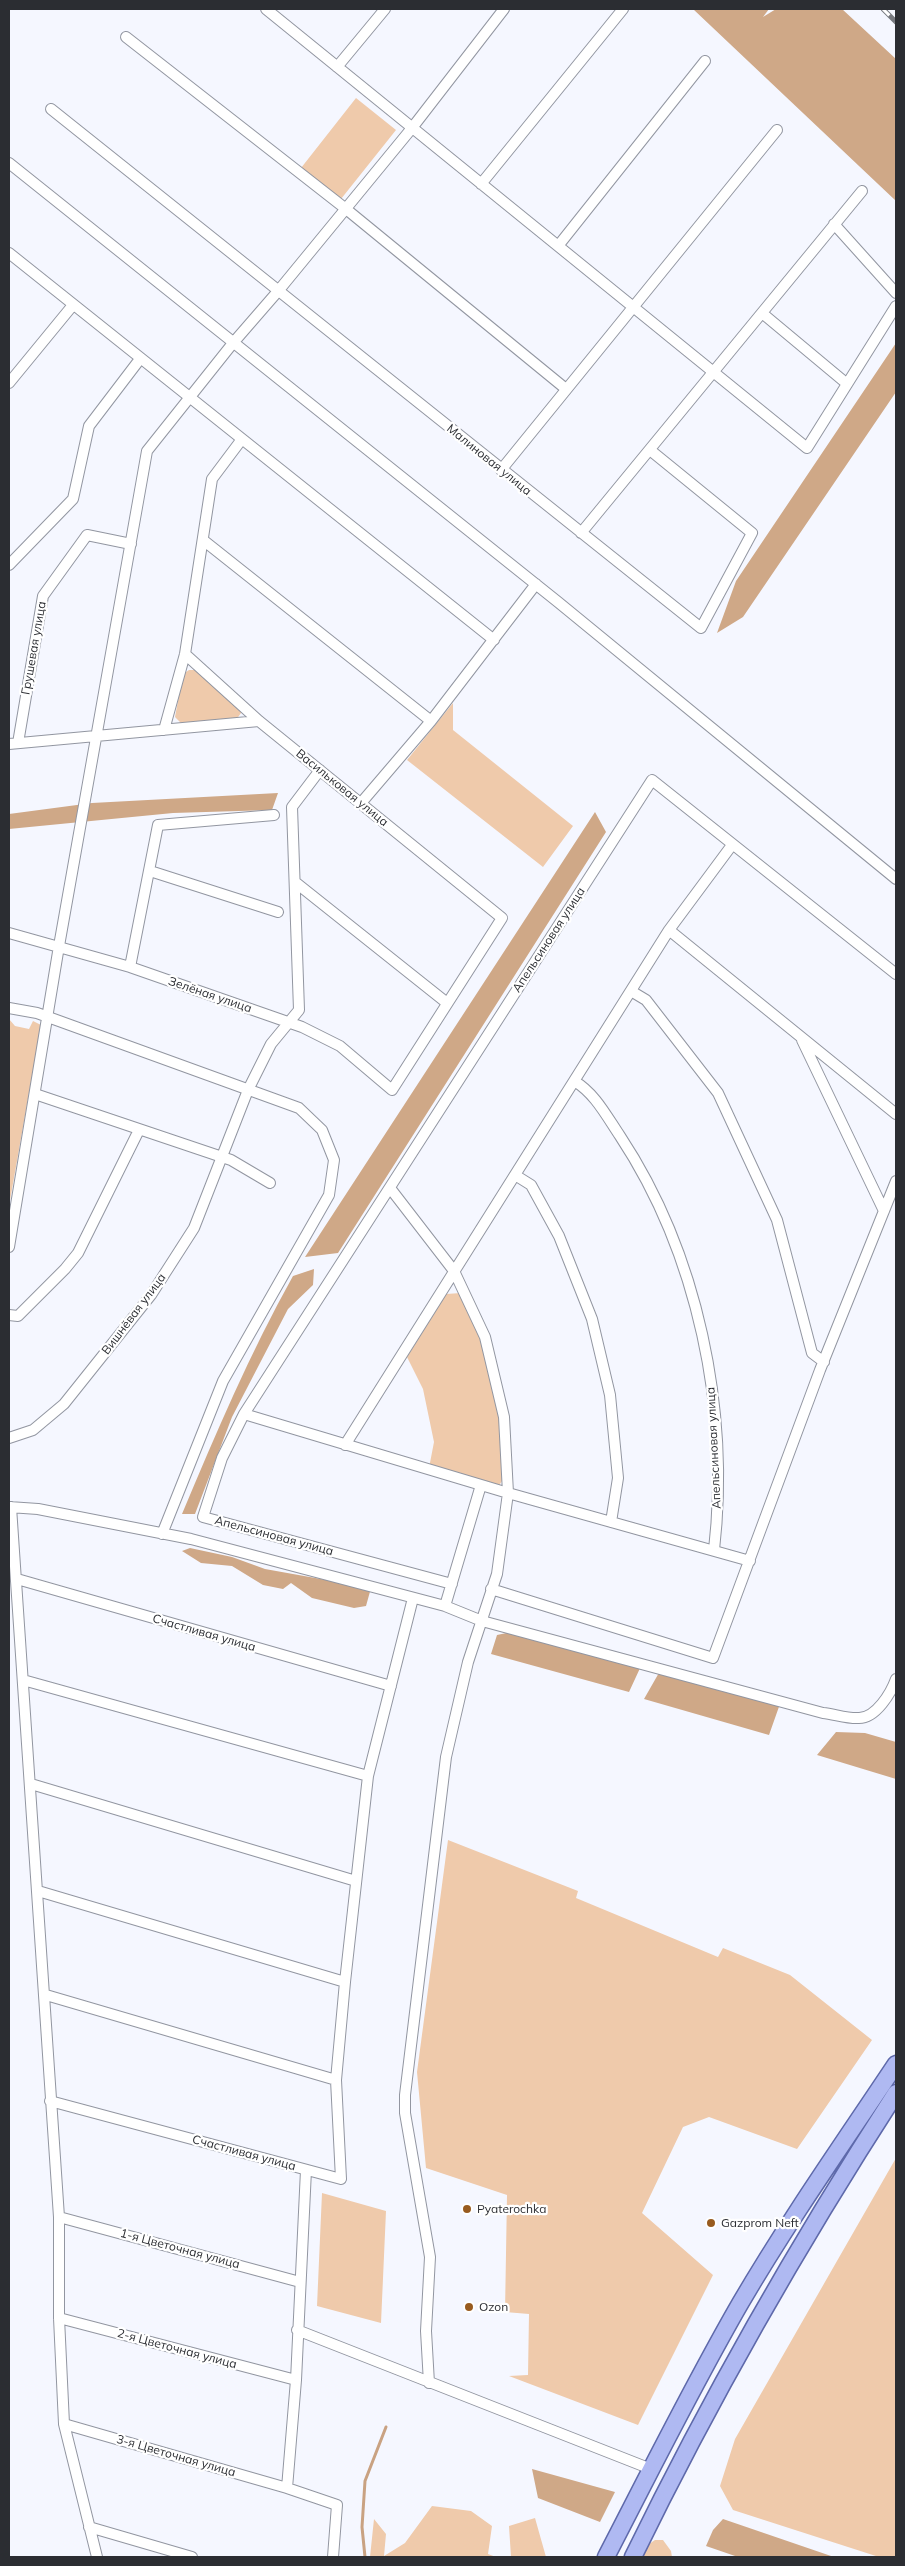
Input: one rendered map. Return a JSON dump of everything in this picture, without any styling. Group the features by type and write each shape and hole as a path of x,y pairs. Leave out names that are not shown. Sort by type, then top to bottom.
{"main road":[{"path":"606,2557 651,2469 742,2302 827,2167 896,2064"},
{"path":"633,2557 690,2444 774,2290 844,2174 896,2093"}],"street":[{"path":"266,9 631,307 808,448 846,383 896,306"},
{"path":"338,67 385,9"},
{"path":"9,1247 49,1017 59,946 147,451 233,343 412,128 504,9"},
{"path":"482,184 623,9"},
{"path":"126,37 346,209 566,389"},
{"path":"558,246 705,61"},
{"name":"Малиновая улица","path":"51,109 701,628 752,534 650,450"},
{"path":"501,470 631,307 777,130"},
{"path":"9,163 536,584 896,879"},
{"path":"581,533 862,191"},
{"path":"834,224 896,294"},
{"path":"9,253 494,640"},
{"path":"9,384 73,305"},
{"path":"762,313 846,383"},
{"path":"9,565 73,499 89,426 140,358"},
{"path":"164,730 185,654 212,479 242,439"},
{"name":"Грушевая улица","path":"131,544 87,536 43,596 13,743 259,721"},
{"path":"203,540 431,721"},
{"path":"360,803 431,721 536,584"},
{"name":"Васильковая улица","path":"185,654 259,721 502,918 447,1003"},
{"name":"Вишнёвая улица","path":"9,1438 33,1430 64,1404 151,1295 194,1228 248,1090 271,1044 299,1010 292,807 320,770"},
{"name":"Апельсиновая улица","path":"452,1584 203,1517 222,1458 244,1414 652,780 896,974"},
{"path":"130,967 158,824 274,815"},
{"path":"345,1445 669,930 732,845"},
{"path":"150,870 278,912"},
{"path":"289,1023 302,1027 340,1046 392,1090 447,1003 295,882"},
{"path":"669,930 801,1039 896,1114"},
{"name":"Зелёная улица","path":"9,933 130,967 289,1023"},
{"path":"631,991 646,1000 718,1093 778,1220 812,1354 824,1362"},
{"path":"9,1008 49,1017 299,1108 322,1130 334,1160 329,1195 223,1381 162,1534"},
{"path":"801,1039 884,1211"},
{"name":"Апельсиновая улица","path":"574,1081 584,1087 599,1105 635,1160 679,1251 706,1346 715,1419 718,1516 714,1550"},
{"path":"35,1094 231,1160 270,1182"},
{"path":"9,1315 18,1316 65,1269 78,1253 139,1130"},
{"path":"515,1175 531,1185 559,1236 592,1318 610,1395 618,1478 611,1522"},
{"path":"491,1589 713,1658 824,1362 896,1181"},
{"path":"390,1188 454,1271 485,1337 504,1417 508,1493 497,1574 457,1705 446,1757 406,2095 405,2113 430,2257 426,2331 429,2383"},
{"path":"244,1414 508,1493 750,1561"},
{"path":"445,1606 481,1485"},
{"path":"97,2557 64,2424 59,2318 59,2216 50,2101 46,1995 17,1579 10,1507 38,1509 162,1534 445,1606 482,1621 823,1712 860,1719 875,1710 891,1693 896,1680"},
{"name":"Счастливая улица","path":"17,1579 391,1686"},
{"name":"Счастливая улица","path":"50,2101 341,2179 336,2080 344,1982 368,1776 413,1598"},
{"path":"23,1680 368,1776"},
{"path":"31,1784 356,1881"},
{"path":"38,1891 344,1982"},
{"path":"46,1995 336,2080"},
{"path":"287,2488 296,2380 306,2170"},
{"name":"1-я Цветочная улица","path":"59,2216 300,2282"},
{"name":"2-я Цветочная улица","path":"59,2318 296,2380"},
{"path":"297,2330 651,2469"},
{"name":"3-я Цветочная улица","path":"64,2424 287,2488 337,2505 333,2557"},
{"path":"89,2527 192,2557"}],"shaded area":[{"path":"693,9 769,9 763,17 776,9 842,9 896,59 896,201"},
{"path":"356,98 396,130 341,199 301,168"},
{"path":"896,343 896,392 743,617 717,633 736,581"},
{"path":"189,670 196,670 240,706 241,713 236,720 184,726 175,717 183,674"},
{"path":"453,703 453,730 573,826 543,867 407,760"},
{"path":"278,793 272,810 173,813 9,829 9,814 92,803"},
{"path":"595,812 606,832 338,1253 305,1257"},
{"path":"9,1019 15,1026 29,1029 33,1021 41,1025 9,1206"},
{"path":"314,1269 313,1285 288,1309 232,1417 195,1514 182,1514 234,1394 277,1305 293,1276"},
{"path":"461,1293 478,1329 497,1393 504,1478 498,1487 429,1468 434,1442 423,1389 407,1357 446,1294"},
{"path":"190,1548 232,1557 265,1569 371,1588 366,1606 354,1608 312,1598 291,1583 283,1589 263,1585 232,1566 201,1563 182,1551"},
{"path":"521,1630 641,1666 629,1692 491,1654 497,1635"},
{"path":"660,1671 781,1701 769,1735 644,1699"},
{"path":"836,1732 865,1733 896,1742 896,1779 817,1755"},
{"path":"448,1840 578,1891 576,1898 718,1957 723,1948 790,1975 872,2040 797,2149 709,2117 683,2127 642,2213 713,2275 638,2425 509,2376 528,2375 529,2314 505,2312 507,2195 426,2168 417,2072"},
{"path":"896,2158 896,2557 879,2557 733,2510 720,2486 735,2439"},
{"path":"322,2193 386,2211 381,2323 317,2306"},
{"path":"532,2469 615,2492 600,2522 538,2498"},
{"path":"432,2506 471,2511 492,2526 488,2554 496,2557 370,2557 374,2519 386,2534 384,2556 405,2543"},
{"path":"535,2518 546,2557 511,2557 509,2526"},
{"path":"723,2519 834,2557 738,2557 706,2546 713,2530"},
{"path":"655,2540 663,2540 671,2551 672,2557 642,2557 649,2544"}],"waterway":[{"path":"365,2557 362,2527 365,2481 386,2427"}],"railway":[{"path":"883,9 896,22"}],"place":[{"name":"Pyaterochka","path":"467,2209"},
{"name":"Gazprom Neft","path":"711,2223"},
{"name":"Ozon","path":"469,2307"}]}
